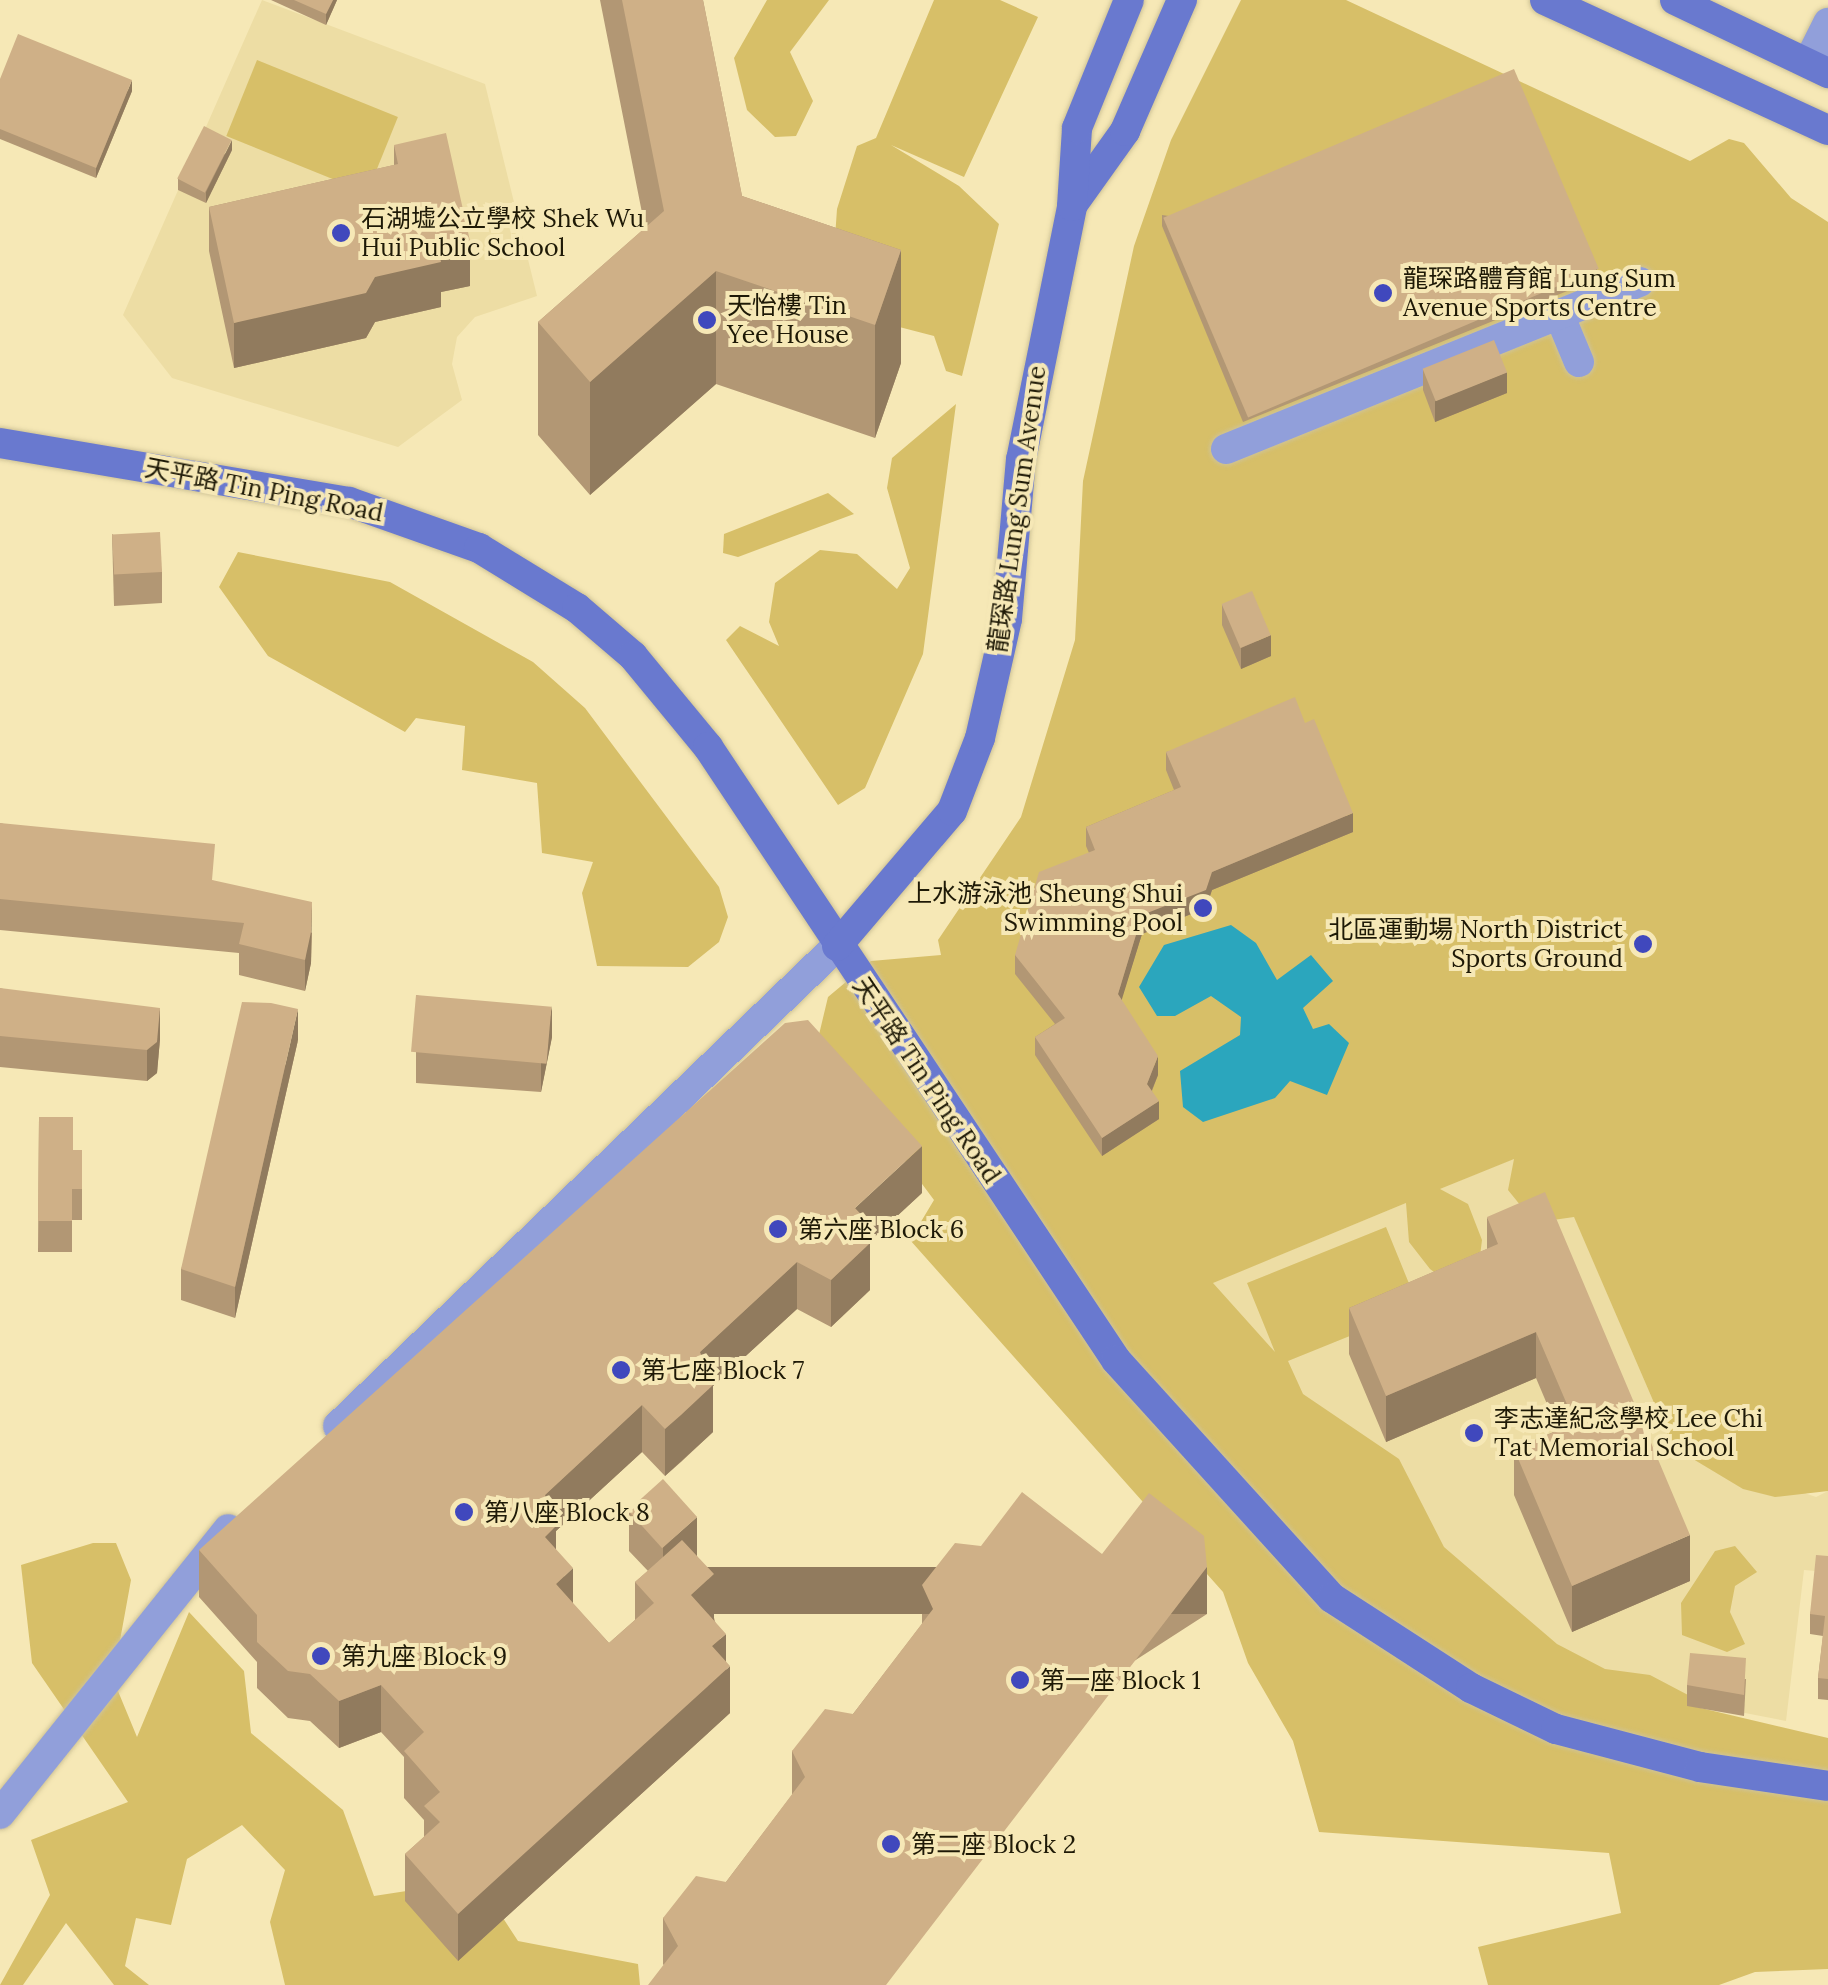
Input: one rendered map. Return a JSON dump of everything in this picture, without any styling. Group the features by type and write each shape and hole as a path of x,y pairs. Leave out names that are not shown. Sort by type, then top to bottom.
{"street":[{"name":"龍琛路 Lung Sum Avenue","path":"837,946 952,811 980,738 1007,619 1049,292 1072,206 1077,128 1129,0"},
{"name":"龍琛路 Lung Sum Avenue","path":"1072,206 1125,131 1182,0"},
{"path":"1545,0 1828,130"},
{"path":"1675,0 1818,68 1828,23"},
{"path":"1226,449 1640,282"},
{"path":"1559,314 1579,362"},
{"name":"天平路 Tin Ping Road","path":"0,443 349,502 420,522 530,576 633,656 678,708 1116,1360 1332,1598 1471,1688 1556,1730 1700,1767 1828,1786"},
{"path":"312,1451 837,946"},
{"path":"0,1814 195,1560 253,1506"}],"shaded area":[{"name":"石湖墟公立學校 Shek Wu Hui Public School","path":"262,0 485,84 537,296 475,317 457,337 452,364 462,400 398,447 172,378 123,315"},
{"path":"767,0 829,0 790,52 813,101 796,136 775,137 747,110 734,58"},
{"path":"934,0 1000,0 1038,17 964,177 891,145 959,186 999,224 962,376 946,371 934,336 830,309 837,209 857,146 876,138"},
{"path":"1241,0 1346,0 1690,161 1729,139 1744,143 1791,198 1828,222 1828,1491 1775,1497 1743,1489 1673,1447 1574,1217 1539,1222 1525,1211 1508,1190 1514,1159 1440,1189 1468,1204 1482,1240 1478,1272 1446,1281 1430,1269 1409,1242 1406,1203 1213,1283 1275,1352 1247,1283 1386,1227 1419,1308 1288,1361 1303,1394 1399,1459 1444,1547 1557,1644 1605,1669 1650,1675 1688,1695 1688,1705 1828,1738 1828,1969 1755,1972 1719,1985 1488,1985 1478,1947 1621,1913 1609,1853 1319,1832 1293,1741 1248,1663 1223,1592 910,1240 934,1200 817,1043 828,997 871,961 941,955 938,940 1021,817 1075,640 1083,481 1134,246 1171,140"},
{"path":"257,60 398,117 367,193 226,136"},
{"path":"956,404 923,654 865,788 838,805 726,640 740,626 779,646 769,622 775,583 820,550 857,554 897,589 910,568 887,488 892,458"},
{"path":"828,493 854,514 738,557 723,553 724,534"},
{"path":"238,552 390,582 533,662 585,708 719,887 728,917 719,942 688,967 597,966 582,893 593,862 542,853 537,783 462,770 465,726 416,718 405,732 268,656 219,587"},
{"name":"李志達紀念學校 Lee Chi Tat Memorial School","path":"1544,1146 1673,1447 1816,1497 1828,1491 1828,1572 1804,1570 1786,1721 1631,1691 1561,1661 1151,1308"},
{"path":"93,1543 116,1543 131,1580 113,1679 137,1737 189,1612 244,1671 251,1733 343,1810 374,1896 478,1880 518,1941 638,1964 640,1985 285,1985 270,1922 285,1870 242,1825 187,1859 171,1925 136,1918 125,1966 149,1985 114,1985 66,1923 23,1985 0,1985 50,1895 31,1840 128,1802 32,1663 21,1565"},
{"path":"1735,1546 1757,1572 1735,1586 1730,1612 1745,1644 1727,1652 1682,1635 1681,1603 1715,1551"}],"water":[{"path":"1231,925 1256,943 1277,980 1311,955 1333,981 1303,1008 1313,1029 1329,1024 1349,1043 1327,1095 1290,1081 1275,1098 1203,1122 1183,1107 1180,1071 1240,1035 1241,1017 1211,996 1175,1016 1157,1016 1139,987 1164,945"}],"building":[{"path":"294,0 333,0 326,14"},
{"path":"622,0 703,0 742,196 901,250 875,325 716,271 590,382 538,322 664,211"},
{"path":"18,34 132,80 96,168 0,129 0,79"},
{"path":"1514,69 1599,269 1248,418 1163,218"},
{"path":"204,126 232,140 205,193 177,179"},
{"path":"446,133 470,241 438,248 441,262 375,277 366,293 234,323 209,207 398,164 394,145"},
{"path":"1494,340 1507,372 1436,401 1423,369"},
{"path":"160,532 162,572 114,574 112,535"},
{"path":"1252,591 1271,635 1240,648 1222,604"},
{"path":"1295,697 1305,723 1314,719 1353,813 1212,872 1206,890 1142,915 1118,994 1158,1056 1147,1084 1159,1101 1102,1138 1035,1037 1065,1018 1015,955 1039,872 1095,850 1086,827 1181,787 1166,752"},
{"path":"0,823 215,844 212,880 312,902 305,960 239,944 244,923 0,899"},
{"path":"0,988 160,1008 157,1042 147,1050 0,1036"},
{"path":"416,995 551,1007 547,1064 411,1052"},
{"path":"242,1002 298,1009 235,1287 181,1269"},
{"path":"808,1020 922,1146 855,1208 869,1223 870,1243 831,1280 797,1262 700,1352 713,1385 681,1415 665,1429 642,1405 545,1495 556,1526 545,1537 573,1568 556,1584 609,1643 654,1603 635,1582 682,1540 714,1574 691,1595 726,1634 712,1646 730,1666 458,1914 405,1854 440,1822 424,1806 440,1792 404,1751 424,1732 381,1685 339,1701 310,1674 288,1671 257,1642 257,1615 199,1550 785,1023"},
{"path":"39,1117 73,1117 73,1150 82,1150 82,1189 72,1189 72,1221 38,1221"},
{"path":"1545,1192 1690,1535 1572,1586 1514,1449 1575,1423 1536,1332 1386,1396 1349,1308 1498,1244 1487,1217"},
{"path":"663,1479 697,1517 662,1548 628,1510"},
{"path":"1022,1492 1102,1554 1149,1493 1204,1536 1207,1567 886,1985 648,1985 678,1946 663,1918 696,1876 726,1882 805,1777 792,1751 825,1709 853,1714 933,1609 922,1585 955,1543 981,1546"},
{"path":"1816,1555 1828,1556 1828,1679 1818,1678 1825,1616 1810,1614"},
{"path":"1690,1653 1746,1658 1744,1695 1687,1685"}],"place":[{"name":"石湖墟公立學校 Shek Wu Hui Public School","path":"341,233"},
{"name":"龍琛路體育館 Lung Sum Avenue Sports Centre","path":"1383,293"},
{"name":"天怡樓 Tin Yee House","path":"707,320"},
{"name":"上水游泳池 Sheung Shui Swimming Pool","path":"1203,908"},
{"name":"北區運動場 North District Sports Ground","path":"1643,944"},
{"name":"第六座 Block 6","path":"778,1229"},
{"name":"第七座 Block 7","path":"621,1370"},
{"name":"李志達紀念學校 Lee Chi Tat Memorial School","path":"1474,1433"},
{"name":"第八座 Block 8","path":"464,1512"},
{"name":"第九座 Block 9","path":"321,1656"},
{"name":"第一座 Block 1","path":"1020,1680"},
{"name":"第二座 Block 2","path":"891,1844"}]}
